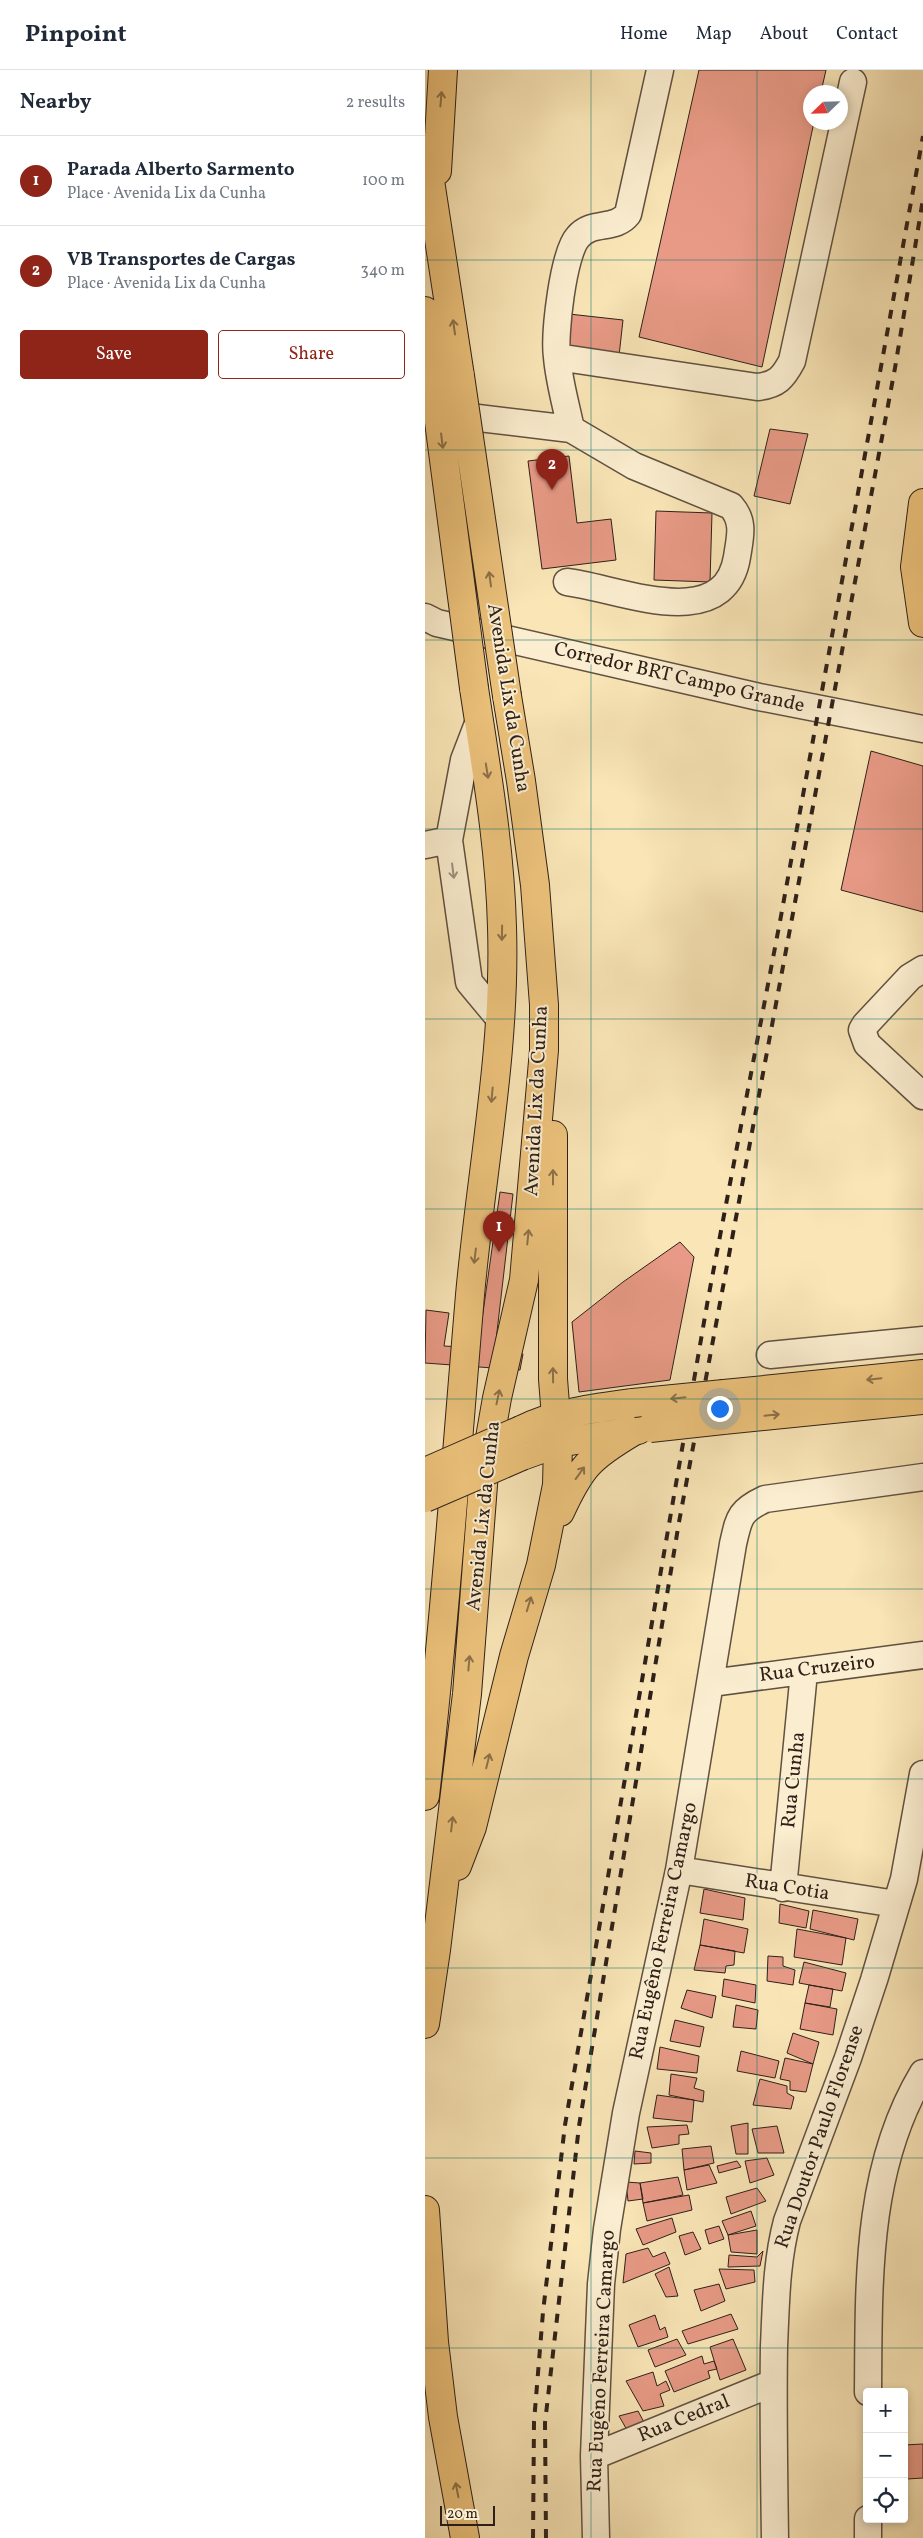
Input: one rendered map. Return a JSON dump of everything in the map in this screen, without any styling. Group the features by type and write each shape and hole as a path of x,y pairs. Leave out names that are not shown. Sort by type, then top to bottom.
{"main road":[{"path":"443,70 438,127 437,187 445,270"},
{"name":"Avenida Lix da Cunha","path":"425,148 445,270 521,782 535,886 544,1006 544,1050 524,1280 497,1398 484,1472 467,1694 442,1907 425,2024"},
{"name":"Avenida Lix da Cunha","path":"425,311 474,688 497,840 503,929 499,1018 471,1292 441,1655 425,1796"},
{"path":"923,503 919,568 923,623"},
{"path":"541,1566 557,1485 558,1443 553,1370 553,1143 544,1050"},
{"path":"425,1498 521,1443 543,1419 588,1409 633,1403 923,1374"},
{"path":"425,1472 521,1443 558,1443 642,1429 923,1400"},
{"path":"442,1907 472,1827 514,1656 555,1524 575,1479 587,1464 606,1448 642,1429"},
{"path":"425,2210 434,2342 443,2417 465,2538"}],"street":[{"path":"571,429 556,343 565,269 571,248 582,233 597,225 617,224 628,214 660,70"},
{"path":"557,357 757,387 777,382 784,376 792,361 853,82"},
{"path":"429,412 571,429 634,466 731,506 736,512 742,528 736,562 730,580 723,589 702,600 690,603 647,599 567,582"},
{"name":"Corredor BRT Campo Grande","path":"429,622 759,697 923,729"},
{"path":"479,722 464,760 437,843 469,982 499,1018"},
{"path":"923,969 910,977 862,1030 867,1044 923,1096"},
{"path":"770,1355 923,1340"},
{"name":"Rua Eugêno Ferreira Camargo","path":"596,2538 594,2456 601,2284 607,2229 627,2113 679,1870 733,1544 740,1516 745,1510 765,1499 923,1477"},
{"name":"Rua Cruzeiro","path":"711,1683 923,1655"},
{"name":"Rua Cunha","path":"783,1888 804,1672"},
{"name":"Rua Doutor Paulo Florense","path":"775,2538 773,2382 778,2263 785,2228 848,2058 896,1904 913,1873 921,1794"},
{"name":"Rua Cotia","path":"679,1870 783,1888 896,1904"},
{"path":"868,2388 872,2240 880,2191 891,2142 906,2100 923,2073"},
{"name":"Rua Cedral","path":"594,2456 773,2382"},
{"path":"868,2523 868,2538"}],"building":[{"path":"699,70 826,70 823,85 803,85 803,130 812,130 762,367 639,337"},
{"path":"569,314 623,320 619,356 565,349"},
{"path":"770,429 808,434 790,504 754,496"},
{"path":"569,456 577,523 611,519 616,560 542,569 528,461"},
{"path":"656,511 712,513 710,582 654,580"},
{"path":"871,751 923,766 923,912 841,890"},
{"path":"500,1192 513,1194 495,1349 523,1354 520,1370 425,1363 426,1310 449,1313 444,1346 478,1348"},
{"path":"680,1242 694,1257 670,1380 579,1392 572,1322 623,1282"},
{"path":"704,1889 745,1898 743,1920 700,1913"},
{"path":"780,1904 809,1911 806,1928 779,1923"},
{"path":"813,1910 858,1919 854,1940 810,1929"},
{"path":"704,1919 748,1929 744,1953 700,1945"},
{"path":"797,1929 846,1938 842,1965 794,1957"},
{"path":"700,1945 735,1951 734,1965 726,1966 725,1973 694,1970"},
{"path":"768,1956 783,1957 783,1966 795,1970 793,1985 767,1981"},
{"path":"804,1962 846,1973 842,1991 799,1983"},
{"path":"724,1979 756,1985 755,2003 722,1996"},
{"path":"809,1985 833,1989 830,2007 805,2003"},
{"path":"687,1990 716,1996 712,2018 681,2008"},
{"path":"805,2003 837,2009 833,2035 800,2029"},
{"path":"736,2005 758,2010 756,2029 733,2027"},
{"path":"675,2020 704,2027 700,2047 670,2041"},
{"path":"793,2033 819,2042 813,2064 787,2053"},
{"path":"660,2047 699,2056 697,2073 657,2069"},
{"path":"741,2051 779,2061 775,2078 737,2071"},
{"path":"785,2058 813,2064 806,2092 790,2090 790,2081 780,2079"},
{"path":"671,2074 697,2078 694,2088 704,2091 703,2102 669,2095"},
{"path":"760,2079 787,2086 787,2093 794,2097 791,2109 753,2105"},
{"path":"657,2095 694,2100 692,2122 653,2118"},
{"path":"748,2123 748,2154 736,2154 731,2126"},
{"path":"687,2125 689,2134 679,2135 679,2144 652,2148 647,2127"},
{"path":"777,2126 784,2153 758,2153 752,2129"},
{"path":"711,2146 714,2163 684,2170 682,2149"},
{"path":"635,2151 651,2153 651,2163 634,2164"},
{"path":"767,2158 774,2175 750,2183 745,2161"},
{"path":"737,2161 741,2167 719,2173 717,2166"},
{"path":"709,2165 717,2183 687,2190 684,2170"},
{"path":"678,2177 683,2195 643,2203 640,2183"},
{"path":"626,2182 640,2183 643,2199 628,2201"},
{"path":"757,2188 766,2201 731,2214 726,2197"},
{"path":"689,2195 692,2210 647,2221 643,2203"},
{"path":"751,2211 756,2226 728,2235 722,2221"},
{"path":"672,2218 676,2232 643,2245 636,2229"},
{"path":"719,2226 724,2239 709,2244 705,2230"},
{"path":"757,2230 757,2254 731,2252 728,2235"},
{"path":"693,2232 701,2249 685,2255 679,2236"},
{"path":"648,2248 653,2257 665,2252 670,2264 623,2283 626,2254"},
{"path":"763,2251 760,2266 728,2267 729,2255 757,2257"},
{"path":"669,2267 678,2296 666,2297 655,2274"},
{"path":"719,2269 754,2270 755,2282 726,2289"},
{"path":"719,2284 725,2301 701,2311 694,2290"},
{"path":"731,2314 738,2329 688,2344 682,2331"},
{"path":"655,2315 660,2330 665,2327 668,2337 638,2347 629,2325"},
{"path":"677,2339 686,2355 655,2367 648,2350"},
{"path":"733,2339 746,2370 720,2380 710,2347"},
{"path":"702,2356 704,2364 714,2361 717,2369 708,2371 710,2378 674,2392 665,2371"},
{"path":"653,2372 657,2386 666,2381 670,2390 660,2394 664,2406 643,2411 626,2381"},
{"path":"638,2411 646,2426 627,2430 619,2416"},
{"path":"923,2444 923,2478 908,2479 908,2445"}],"railway":[{"path":"533,2538 534,2422 543,2312 565,2125 708,1299 781,916 923,136"},
{"path":"546,2538 545,2423 579,2126 679,1522 895,368 923,199"}],"place":[{"name":"VB Transportes de Cargas","path":"552,490"},
{"name":"Parada Alberto Sarmento","path":"499,1252"}]}
